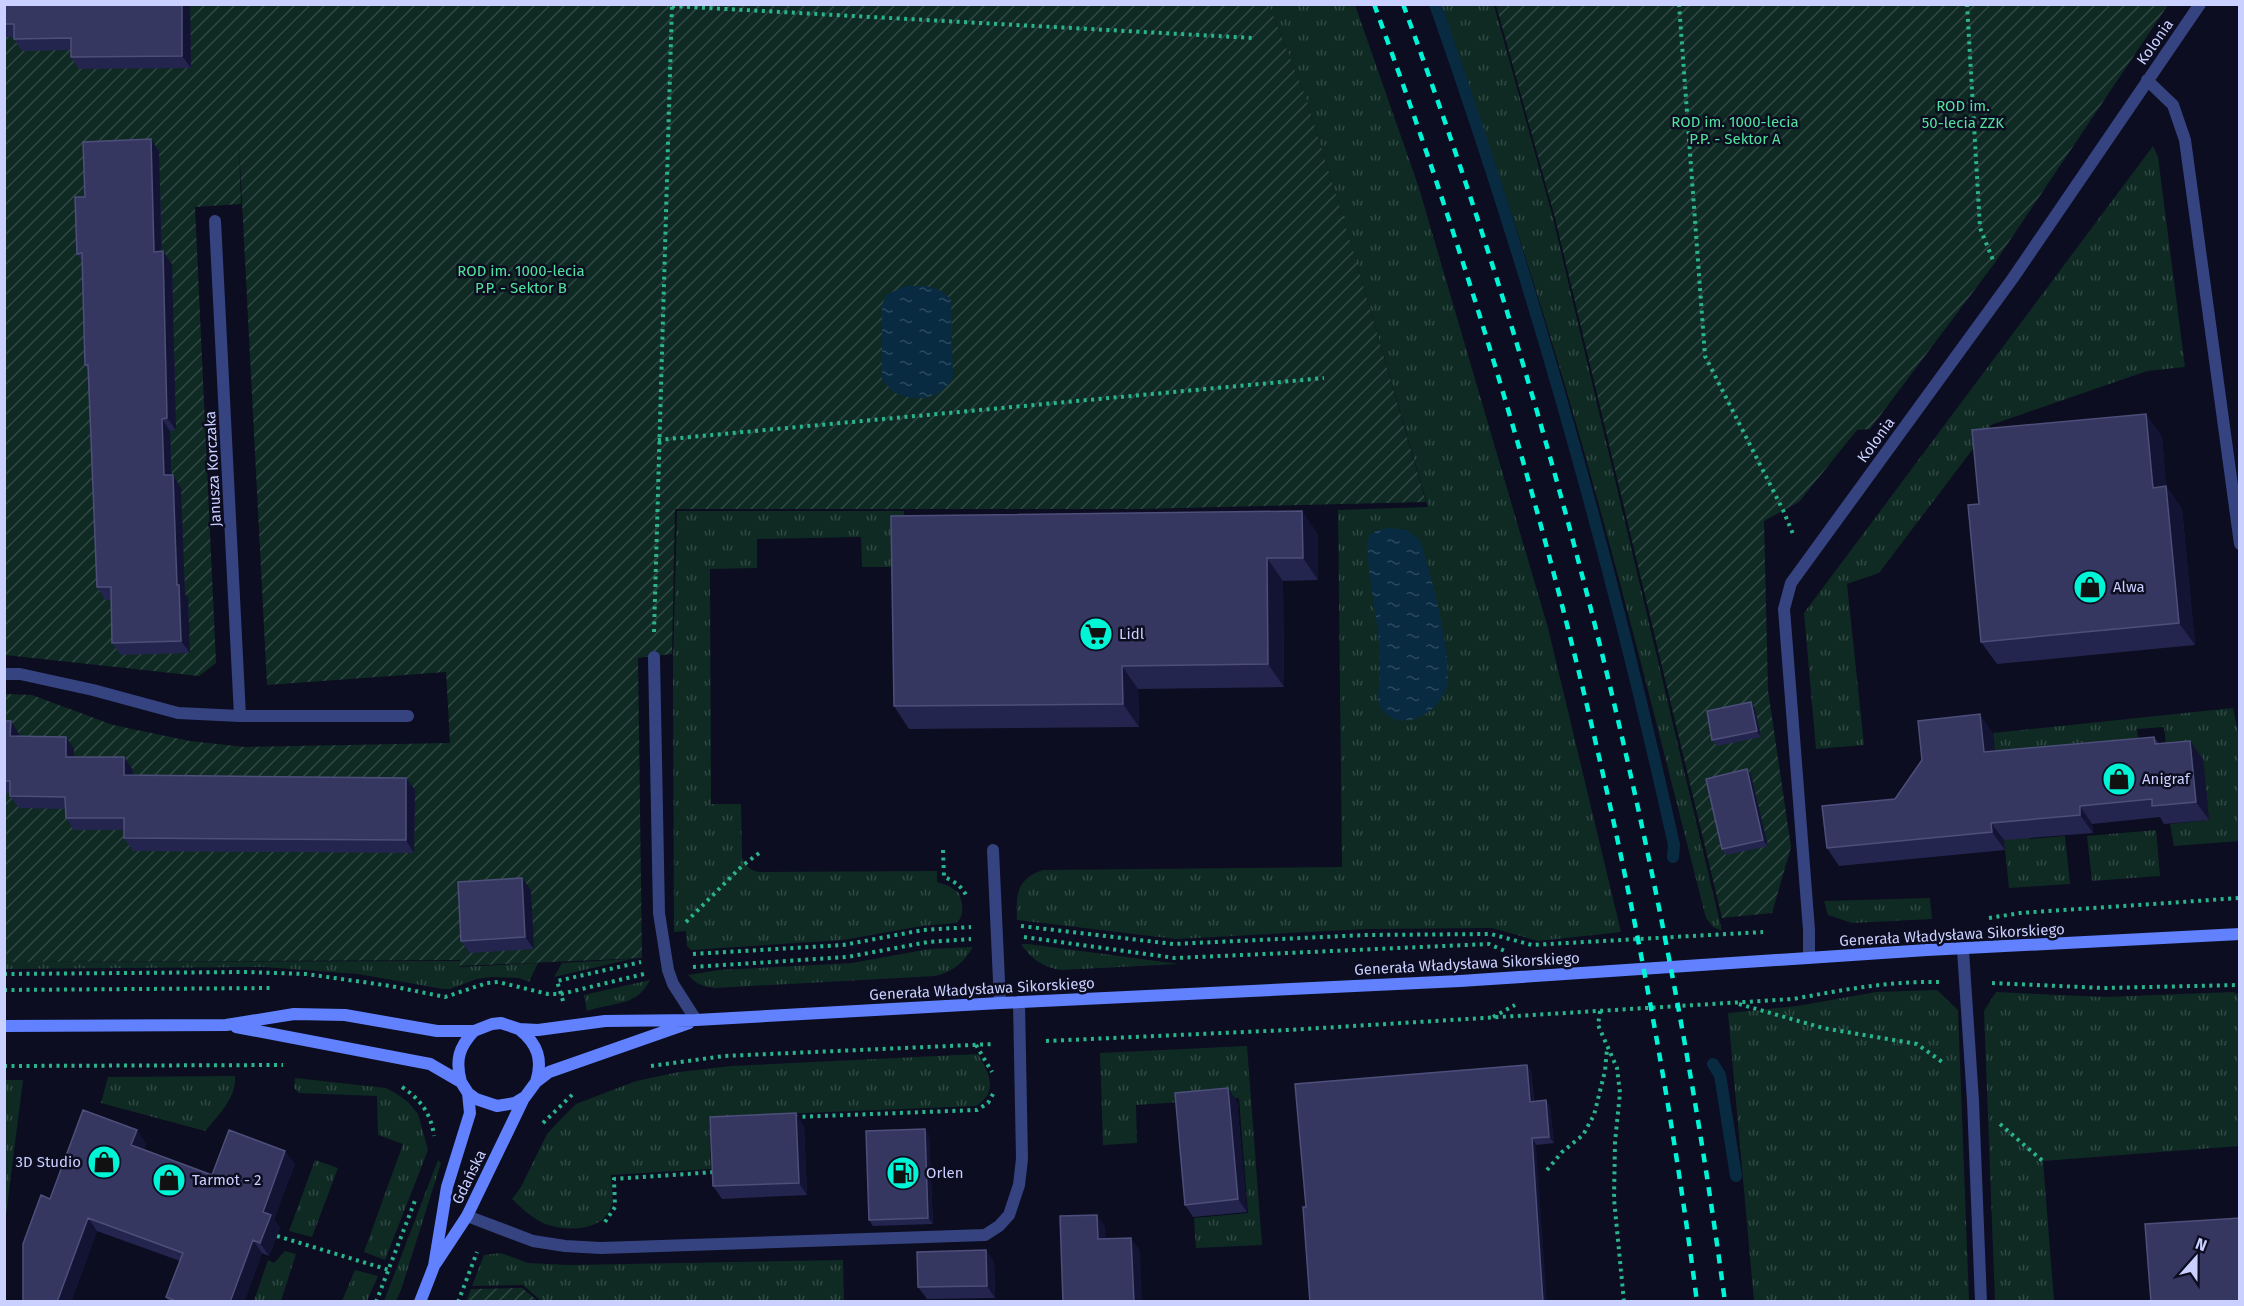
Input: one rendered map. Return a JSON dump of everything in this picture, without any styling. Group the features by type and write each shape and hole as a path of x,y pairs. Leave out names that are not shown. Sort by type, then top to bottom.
{"street":[{"name":"Kolonia","path":"1809,958 1809,930 1784,609 1791,583 2013,278 2200,4"},
{"path":"2147,80 2173,105 2185,140 2240,544"},
{"name":"Janusza Korczaka","path":"215,220 240,716"},
{"path":"654,657 659,913 668,970 673,984 696,1020"},
{"path":"4,674 20,674 93,690 177,713 240,716 408,716"},
{"path":"993,850 1000,1003"},
{"name":"Generała Władysława Sikorskiego","path":"4,1026 226,1025 294,1014 345,1015 437,1031 474,1031 501,1023 519,1029 538,1030 605,1021 696,1020 1460,981 1809,958 2240,934"},
{"path":"1963,950 1973,1101 1981,1302"},
{"path":"467,1216 533,1240 565,1246 601,1248 985,1234 999,1226 1009,1215 1019,1185 1022,1159 1018,1002"},
{"name":"Generała Władysława Sikorskiego","path":"525,1097 536,1082 549,1072 696,1020"},
{"name":"Generała Władysława Sikorskiego","path":"226,1025 430,1064 461,1082 468,1093"},
{"path":"519,1029 529,1037 540,1058 540,1071 536,1082"},
{"path":"461,1082 457,1069 458,1054 464,1041 474,1031"},
{"path":"468,1093 486,1104 497,1106 515,1103 525,1097"},
{"name":"Gdańska","path":"420,1302 434,1266 447,1187 470,1113 468,1093"},
{"name":"Gdańska","path":"434,1266 467,1216 525,1097"}],"path":[{"path":"1679,4 1705,356 1784,510"},
{"path":"1967,4 1980,228 1994,264"},
{"path":"654,657 658,440 672,5 1253,38"},
{"path":"658,440 1324,378"},
{"path":"943,850 944,877 964,890 969,901"},
{"path":"681,927 742,866 762,851"},
{"path":"1979,920 2020,913 2240,898"},
{"path":"969,918 969,927"},
{"path":"4,974 246,972 294,974 346,979 445,997 487,983 498,982 548,994 561,994 613,980 668,970 718,964 847,957 1034,926 1173,944 1366,935 1491,933 1533,945 1765,932"},
{"path":"565,1010 557,981 665,956 843,945 923,930 969,927 1175,958 1489,944 1509,952"},
{"path":"649,1067 724,1056 1492,1018 1793,999 1868,985 1910,981 2103,988 2240,985"},
{"path":"4,990 281,989"},
{"path":"1492,1018 1521,1001"},
{"path":"1734,1003 1823,1028 1917,1044 1949,1067 1973,1101 2045,1163"},
{"path":"1600,1011 1598,1025 1617,1068 1620,1093 1615,1142 1614,1199 1624,1302"},
{"path":"976,1045 993,1075"},
{"path":"1547,1170 1562,1152 1583,1135 1594,1115 1605,1071 1607,1049"},
{"path":"4,1066 291,1066"},
{"path":"395,1083 416,1096 427,1110 435,1144 457,1152"},
{"path":"541,1125 580,1089"},
{"path":"793,1118 977,1110 988,1103 994,1092"},
{"path":"601,1226 615,1207 614,1179 715,1173 715,1163"},
{"path":"376,1302 417,1197"},
{"path":"458,1302 488,1224"},
{"path":"277,1236 389,1270"}],"green space":[{"name":"ROD im. 1000-lecia P.P. - Sektor B","path":"5,5 1269,5 1306,98 1426,502 1140,509 675,509 672,654 638,658 642,958 460,966 460,960 5,962 5,694 32,695 113,725 190,741 245,747 450,743 446,672 267,685 239,144 241,204 195,207 216,663 199,676 5,655"},
{"path":"1269,5 1355,5 1419,188 1548,628 1621,932 1538,941 1492,928 1368,929 1176,939 1017,920 1018,896 1023,883 1027,878 1043,870 1342,867 1338,510 1428,507 1306,98"},
{"path":"1439,5 1494,5 1553,218 1722,931 1713,927 1706,918 1630,619 1547,325 1506,196"},
{"path":"1496,5 2168,5 1994,264 1870,429 1857,430 1799,502 1764,521 1768,690 1791,847 1772,913 1722,918 1555,218"},
{"path":"2153,146 2158,157 2185,367 2147,371 1991,425 1879,573 1847,584 1864,745 1816,749 1804,613"},
{"path":"677,511 904,511 905,567 862,567 861,537 757,539 757,568 710,569 711,804 741,804 742,857 750,869 759,872 937,871 937,882 959,893 962,913 956,923 922,926 843,940 691,950 687,946 686,931 674,932 673,664"},
{"path":"2233,708 2240,741 2239,841 2174,846 2170,824 2209,820 2203,758 2168,762 2164,727 2137,729 2140,757 2026,792 2030,839 2065,836 2070,884 2009,888 1993,733"},
{"path":"2156,830 2160,876 2092,881 2087,836"},
{"path":"1930,898 1932,919 1852,923 1828,915 1824,901"},
{"path":"1021,944 1179,964 1062,970 1039,962"},
{"path":"973,947 957,966 935,976 715,988 700,984 688,975 719,970 852,963 929,949"},
{"path":"631,959 554,977 562,963"},
{"path":"460,961 460,967 538,963 529,982 519,978 491,977 443,989 358,974 264,967 5,969 4,962"},
{"path":"650,980 645,989 631,999 587,1011 584,995"},
{"path":"1937,990 1958,1010 1969,1301 1754,1301 1728,1013 1797,1006 1876,992"},
{"path":"1996,992 2105,997 2233,992 2239,995 2239,1146 2043,1161 2054,1301 1995,1301 1984,1011"},
{"path":"1247,1046 1262,1245 1196,1248 1194,1218 1248,1213 1239,1098 1136,1105 1137,1143 1103,1145 1100,1053"},
{"path":"978,1054 986,1068 990,1088 988,1095 976,1106 709,1117 711,1169 611,1175 611,1207 606,1216 590,1226 570,1229 541,1222 512,1199 521,1187 547,1134 576,1104 636,1081 679,1072 731,1066"},
{"path":"235,1076 230,1099 205,1131 101,1103 108,1077"},
{"path":"295,1078 386,1088 408,1102 418,1114 428,1150 385,1260 364,1252 403,1144 378,1135 377,1096 299,1093 294,1088"},
{"path":"4,1080 23,1080 5,1222"},
{"path":"315,1160 338,1168 312,1237 289,1231"},
{"path":"438,1160 441,1163 401,1290 396,1301 384,1301"},
{"path":"285,1251 296,1254 281,1301 254,1301 268,1260 274,1263"},
{"path":"501,1253 528,1263 569,1265 843,1260 844,1301 542,1302 523,1285 472,1286 484,1255"},
{"path":"355,1270 378,1276 367,1301 342,1301"},
{"path":"522,1288 538,1301 466,1302 471,1289"}],"water":[{"path":"905,286 924,286 936,289 951,300 953,376 943,390 929,397 904,396 894,392 882,379 882,306 886,295"},
{"path":"1390,528 1406,530 1420,540 1440,617 1447,662 1448,679 1442,697 1426,713 1406,721 1393,719 1386,714 1378,698 1379,640 1367,547 1369,535 1378,530"}],"building":[{"path":"4,4 182,4 182,56 71,57 71,38 14,39 14,24 4,24"},
{"path":"151,139 154,252 163,251 167,418 162,419 164,475 173,475 181,641 112,643 111,587 97,587 88,365 85,365 82,253 77,254 75,197 85,197 83,142"},
{"name":"Alwa","path":"2146,414 2153,488 2166,486 2179,623 1981,642 1968,505 1979,504 1972,430"},
{"name":"Lidl","path":"1302,511 1303,558 1267,558 1268,664 1122,666 1123,704 894,706 891,516"},
{"path":"1751,702 1757,731 1712,740 1707,711"},
{"path":"1980,714 1984,752 2154,737 2155,744 2190,741 2196,802 2152,806 2152,799 2080,806 2080,815 1991,823 1992,832 1827,848 1822,806 1895,799 1922,760 1918,721"},
{"path":"4,721 11,721 10,736 66,737 66,757 124,757 124,775 406,778 406,840 124,838 124,818 66,818 65,797 10,796 10,781 4,781"},
{"path":"1747,769 1763,840 1722,849 1706,779"},
{"path":"522,878 525,937 461,941 458,882"},
{"path":"1527,1065 1530,1102 1546,1100 1549,1137 1532,1138 1543,1302 1310,1302 1303,1207 1306,1207 1295,1084"},
{"path":"1228,1088 1238,1199 1185,1205 1175,1093"},
{"path":"83,1110 137,1130 131,1145 212,1175 229,1130 285,1151 263,1212 271,1215 260,1243 253,1240 230,1302 178,1302 166,1297 183,1253 88,1218 57,1302 23,1302 23,1244 41,1195 50,1199"},
{"path":"796,1113 799,1183 713,1186 710,1117"},
{"path":"925,1129 928,1218 869,1220 866,1131"},
{"path":"1097,1215 1098,1239 1131,1238 1134,1302 1063,1302 1060,1216"},
{"path":"2240,1218 2240,1302 2151,1302 2145,1224"},
{"path":"986,1250 987,1286 918,1287 917,1252"}],"waterway":[{"path":"1435,4 1504,211 1567,421 1650,738 1674,845 1673,857"},
{"path":"1713,1064 1720,1075 1736,1176"}],"railway":[{"path":"1374,4 1430,162 1481,321 1529,482 1572,644 1610,807 1644,971 1673,1136 1697,1302"},
{"path":"1403,4 1459,162 1510,321 1557,482 1600,644 1638,807 1671,971 1701,1136 1725,1302"}],"place":[{"name":"Alwa","path":"2090,587"},
{"name":"Lidl","path":"1096,634"},
{"name":"Anigraf","path":"2119,779"},
{"name":"3D Studio","path":"104,1162"},
{"name":"Orlen","path":"903,1173"},
{"name":"Tarmot - 2","path":"169,1180"}],"park label":[{"name":"ROD im. 50-lecia ZZK","path":"1963,114"},
{"name":"ROD im. 1000-lecia P.P. - Sektor A","path":"1735,130"}]}
